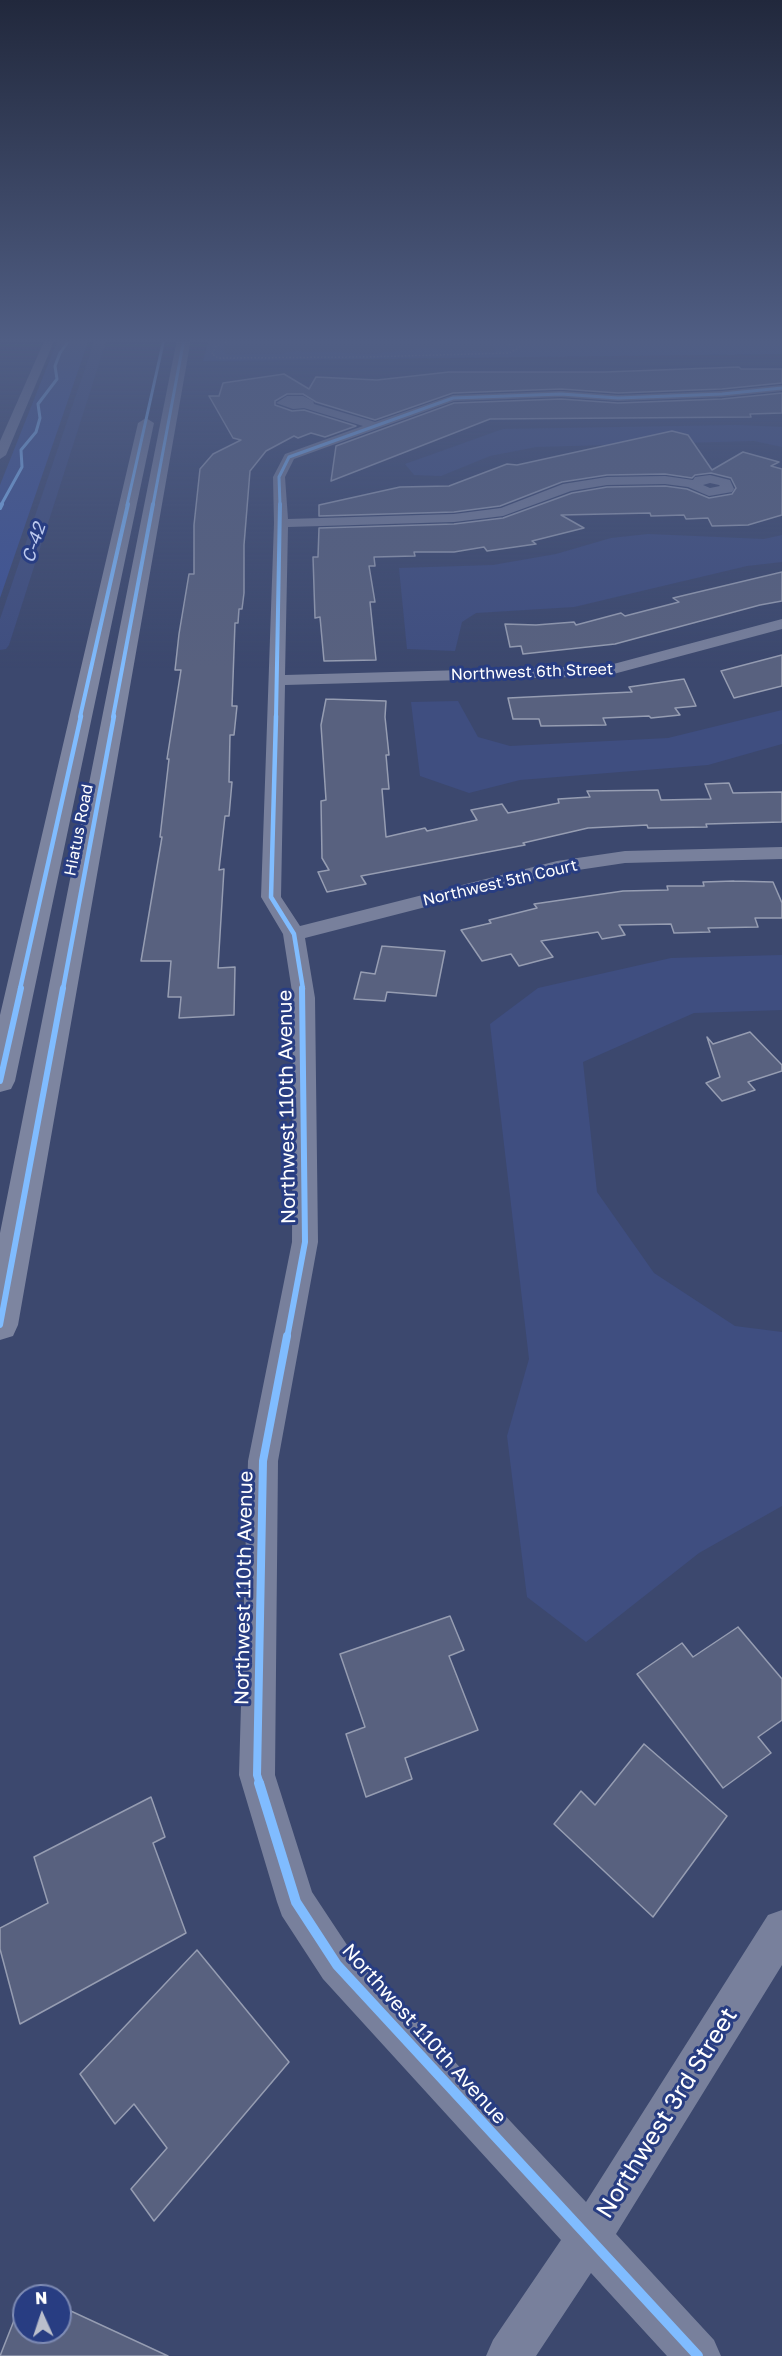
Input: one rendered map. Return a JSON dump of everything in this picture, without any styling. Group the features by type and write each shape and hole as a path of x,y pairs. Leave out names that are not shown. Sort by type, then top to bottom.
{"main road":[{"name":"Hiatus Road","path":"0,1081 140,449"},
{"name":"Hiatus Road","path":"0,1325 163,449"},
{"path":"30,945 71,944"}],"street":[{"name":"Northwest 110th Avenue","path":"310,449 289,457 279,477 281,523 271,897 294,934 304,998 305,1242 263,1461 257,1775 296,1902 337,1965 698,2356"},
{"path":"281,523 454,518 502,512 568,487 607,481 665,480 694,484"},
{"name":"Northwest 6th Street","path":"276,680 606,671 782,624"},
{"name":"Northwest 5th Court","path":"294,934 557,867 626,857 782,853"},
{"name":"Northwest 3rd Street","path":"509,2356 588,2239 782,1929"}],"shaded area":[{"path":"14,449 51,449 0,598 0,485"},
{"path":"447,449 526,449 490,456 441,476 414,475 405,464"},
{"path":"648,534 764,539 782,535 782,562 747,566 574,607 476,613 462,622 455,651 407,649 399,568 493,565 556,554 611,538"},
{"path":"458,701 478,737 510,746 668,738 782,710 782,744 708,765 520,780 469,793 420,776 411,702"},
{"path":"782,955 782,1010 694,1013 583,1062 597,1192 654,1273 735,1326 782,1332 782,1506 699,1553 586,1642 527,1597 507,1436 529,1359 490,1024 538,988 671,958"}],"building":[{"path":"223,449 270,449 250,471 244,545 244,593 238,623 235,623 232,706 237,706 234,735 230,735 229,782 232,782 229,816 225,816 219,870 224,869 218,968 235,967 234,1015 179,1018 181,997 168,997 171,961 141,961 162,837 160,837 169,759 167,759 181,670 175,670 179,634 189,574 194,574 194,525 200,469 213,454"},
{"path":"336,449 413,449 331,481"},
{"path":"590,449 698,449 712,470 743,452 779,462 771,466 782,469 782,515 748,525 712,526 708,518 686,519 684,515 651,516 650,513 561,515 584,528 532,541 536,544 487,551 484,547 454,552 414,552 415,556 374,557 375,566 369,566 375,602 370,602 376,660 324,661 320,617 315,618 313,557 318,557 319,528 454,524 503,518 572,493 607,487 665,486 687,489 709,498 732,494 736,488 731,478 711,473 695,475 692,478 665,474 607,475 562,482 500,506 454,512 319,516 319,505 400,487 449,486 507,464 517,465"},
{"path":"782,572 782,601 615,644 523,654 521,646 510,647 505,624 536,625 574,622 576,625 621,613 625,616 679,602 673,598"},
{"path":"782,655 782,686 734,698 721,671"},
{"path":"684,679 696,706 675,708 680,715 651,718 649,716 603,718 606,725 541,726 539,719 513,719 508,698 632,692 629,687"},
{"path":"326,699 386,701 385,717 389,755 386,755 389,789 382,789 386,837 477,820 471,810 502,804 508,813 559,803 558,799 590,797 587,791 658,790 661,800 711,799 705,784 729,783 733,793 782,792 782,822 706,824 707,827 648,828 647,825 588,828 523,843 525,845 361,876 366,884 327,892 318,872 329,870 322,858 321,801 326,800 321,725"},
{"path":"703,882 773,882 782,903 782,918 755,918 758,927 708,928 710,932 674,933 671,924 619,925 625,935 602,939 598,932 541,941 553,957 519,966 511,954 482,961 461,930 491,923 489,920 537,908 534,904 623,891 668,890 667,886 704,886"},
{"path":"382,946 445,951 436,996 387,992 385,1001 354,999 361,972 375,974"},
{"path":"750,1032 782,1065 782,1071 748,1082 755,1090 722,1101 706,1083 720,1077 707,1037 713,1044"},
{"path":"450,1616 464,1650 449,1656 478,1730 405,1758 412,1779 366,1797 346,1734 365,1727 340,1654"},
{"path":"738,1627 782,1679 782,1720 758,1737 771,1753 723,1788 637,1674 682,1643 693,1657"},
{"path":"644,1744 727,1816 653,1917 554,1824 581,1791 595,1805"},
{"path":"151,1797 165,1837 153,1843 186,1933 20,2024 0,1949 0,1928 48,1903 34,1857"},
{"path":"197,1950 289,2062 154,2221 131,2189 167,2148 134,2104 115,2124 80,2074"},
{"path":"72,2312 168,2356 0,2356 12,2326 12,2344 72,2344"}],"waterway":[{"name":"C-42","path":"0,645 65,449"}],"cycle path":[{"path":"0,508 22,467 22,449"},
{"path":"0,1081 140,449"},
{"path":"0,1325 163,449"},
{"path":"311,449 289,457 279,477 281,523 271,897 294,934 304,998 305,1242 263,1461 257,1775 296,1902 337,1965 698,2356"}]}
